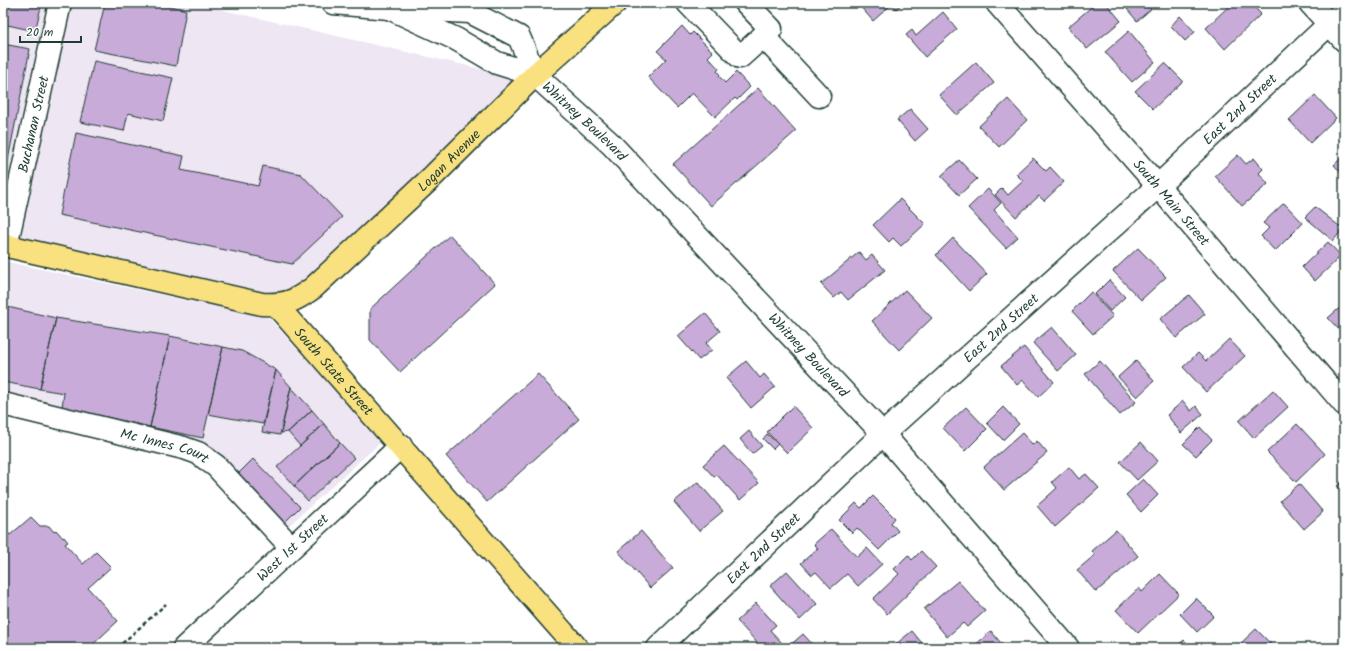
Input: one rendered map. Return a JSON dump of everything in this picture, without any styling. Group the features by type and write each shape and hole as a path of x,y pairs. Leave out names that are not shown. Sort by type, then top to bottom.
{"main road":[{"name":"Logan Avenue","path":"276,305 284,304 300,298 313,288 430,178 535,75 615,3"},
{"path":"5,245 262,304 276,305"},
{"name":"South State Street","path":"276,305 577,648"}],"street":[{"name":"Buchanan Street","path":"5,245 60,3"},
{"name":"Whitney Boulevard","path":"333,3 470,12 519,37 535,75"},
{"path":"688,3 740,57 770,29 746,3"},
{"name":"South Main Street","path":"997,3 1158,186 1344,404"},
{"path":"1310,3 1337,17 1344,40"},
{"name":"Whitney Boulevard","path":"390,6 456,39 497,63 535,75 611,144 883,434 1068,648"},
{"name":"East 2nd Street","path":"658,648 883,434 1158,186 1337,17"},
{"path":"763,36 819,96"},
{"name":"Mc Innes Court","path":"3,404 177,446 198,453 216,466 291,547"},
{"name":"West 1st Street","path":"184,648 401,446"}],"path":[{"path":"117,648 166,604"}],"shaded area":[{"path":"3,3 192,3 521,78 276,305 3,241"},
{"path":"3,261 269,318 381,442 285,529 203,444 3,394"}],"building":[{"path":"3,3 42,3 35,31 3,24"},
{"path":"105,3 160,3 186,10 176,66 94,50"},
{"path":"862,3 903,3 896,9 892,4 873,21 859,5"},
{"path":"1096,3 1106,3 1121,21 1087,49 1068,27"},
{"path":"1133,3 1145,3 1151,9 1137,21 1127,9"},
{"path":"1232,3 1250,3 1261,14 1225,49 1206,28"},
{"path":"943,12 957,29 925,57 906,35 912,30 916,36"},
{"path":"1180,16 1195,32 1185,41 1171,26"},
{"path":"682,26 690,35 693,32 713,52 708,57 719,69 717,71 720,75 719,76 725,83 736,72 750,87 737,100 735,98 715,117 692,93 677,108 648,77 666,59 657,51"},
{"path":"1129,31 1155,62 1132,82 1105,52"},
{"path":"3,44 30,49 3,185"},
{"path":"94,61 173,78 163,121 128,113 124,131 80,122"},
{"path":"976,62 994,83 957,115 939,95"},
{"path":"1165,63 1183,81 1153,109 1135,91"},
{"path":"758,88 796,131 711,206 673,164"},
{"path":"1315,95 1336,118 1310,143 1289,120"},
{"path":"1008,99 1027,120 999,147 979,126"},
{"path":"910,109 928,129 915,141 897,120"},
{"path":"76,133 184,156 181,170 258,186 263,166 301,174 342,217 292,264 59,215"},
{"path":"1238,155 1246,164 1254,158 1263,169 1259,173 1268,184 1242,206 1215,176"},
{"path":"1344,155 1344,176 1334,165"},
{"path":"1033,158 1046,171 1050,167 1064,182 1044,201 1039,196 1016,217 995,195 1002,188 1008,195 1023,181 1016,174"},
{"path":"959,160 977,179 959,195 941,176"},
{"path":"988,189 1001,203 994,210 1018,237 1006,248 968,208"},
{"path":"900,199 925,224 901,246 893,238 889,242 873,225"},
{"path":"1284,203 1303,223 1275,251 1261,236 1269,228 1263,223"},
{"path":"1315,207 1343,229 1333,241 1305,217"},
{"path":"450,235 495,284 400,372 370,340 370,309"},
{"path":"953,238 987,274 969,291 936,255"},
{"path":"1328,242 1341,256 1315,281 1302,267"},
{"path":"1138,248 1166,277 1141,300 1113,271"},
{"path":"859,252 866,260 872,255 885,270 848,300 841,292 834,298 821,284"},
{"path":"1109,280 1125,297 1110,311 1095,294"},
{"path":"905,290 932,318 899,350 872,321"},
{"path":"1091,292 1113,316 1093,334 1072,311"},
{"path":"1189,295 1205,314 1176,338 1160,319"},
{"path":"1344,304 1344,335 1328,318"},
{"path":"3,306 56,318 40,389 3,382"},
{"path":"705,313 720,331 706,343 712,350 699,360 678,336"},
{"path":"56,318 170,336 150,427 62,407 64,393 40,389"},
{"path":"1052,327 1076,355 1058,371 1033,343"},
{"path":"170,336 223,347 203,438 150,427"},
{"path":"1229,339 1245,356 1206,392 1183,367 1198,353 1206,361"},
{"path":"223,347 242,351 276,370 263,424 208,414"},
{"path":"1024,347 1054,382 1038,397 1023,380 1017,385 1001,366"},
{"path":"746,361 760,378 764,374 775,387 751,408 726,378"},
{"path":"1100,361 1136,402 1120,415 1085,374"},
{"path":"1136,361 1154,381 1137,397 1118,377"},
{"path":"276,370 291,387 280,435 262,432"},
{"path":"538,374 579,419 487,502 446,456"},
{"path":"291,387 312,410 288,432 281,433"},
{"path":"1273,390 1288,407 1254,438 1239,421"},
{"path":"1183,401 1191,411 1196,406 1203,414 1181,433 1167,415"},
{"path":"793,406 813,428 787,453 767,432"},
{"path":"966,407 987,429 965,451 943,428"},
{"path":"1003,407 1019,424 1003,440 987,423"},
{"path":"312,410 324,424 300,446 288,432"},
{"path":"324,424 340,443 294,486 277,467"},
{"path":"1297,424 1325,454 1296,482 1267,452"},
{"path":"1200,427 1212,440 1196,456 1183,444"},
{"path":"749,431 762,446 752,454 740,439"},
{"path":"1022,433 1033,445 1037,441 1047,453 1004,490 984,467"},
{"path":"767,434 778,444 773,449 763,439"},
{"path":"1141,442 1158,461 1137,480 1120,462"},
{"path":"340,443 354,458 308,501 294,486"},
{"path":"724,446 759,483 740,500 717,475 714,477 703,465"},
{"path":"253,459 300,507 283,524 236,476"},
{"path":"1069,467 1079,479 1086,474 1099,488 1055,527 1037,506 1057,488 1052,482"},
{"path":"1143,479 1158,495 1141,512 1126,495"},
{"path":"1344,479 1344,494 1337,486"},
{"path":"698,482 723,511 699,531 674,502"},
{"path":"1299,484 1323,512 1304,529 1280,501"},
{"path":"873,496 895,518 891,523 898,531 879,550 857,528 852,533 839,520 856,503 861,508"},
{"path":"31,517 40,526 49,526 54,532 56,530 63,538 64,537 68,542 65,544 83,564 96,552 111,567 88,588 118,621 89,648 3,647 3,527 10,535"},
{"path":"831,529 857,557 867,548 882,564 858,586 847,574 831,588 816,572 812,575 801,563 818,548 814,544"},
{"path":"1116,530 1138,556 1096,592 1077,570 1095,555 1092,551"},
{"path":"641,531 673,568 650,588 618,551"},
{"path":"921,551 936,567 887,614 873,599 899,574 894,569 908,555 912,560"},
{"path":"787,571 817,604 800,620 770,586"},
{"path":"1160,574 1179,594 1138,633 1116,610 1139,588 1142,592"},
{"path":"958,581 985,611 967,627 963,623 947,637 924,609"},
{"path":"1196,598 1214,616 1197,632 1180,614"},
{"path":"756,603 776,625 770,630 783,644 779,648 762,648 737,621"},
{"path":"1256,629 1273,646 1271,648 1242,648 1239,645"},
{"path":"912,631 926,648 899,648 896,644"},
{"path":"991,631 1005,648 972,648"},
{"path":"803,634 816,648 787,648"},
{"path":"1184,640 1192,648 1175,648"}]}
